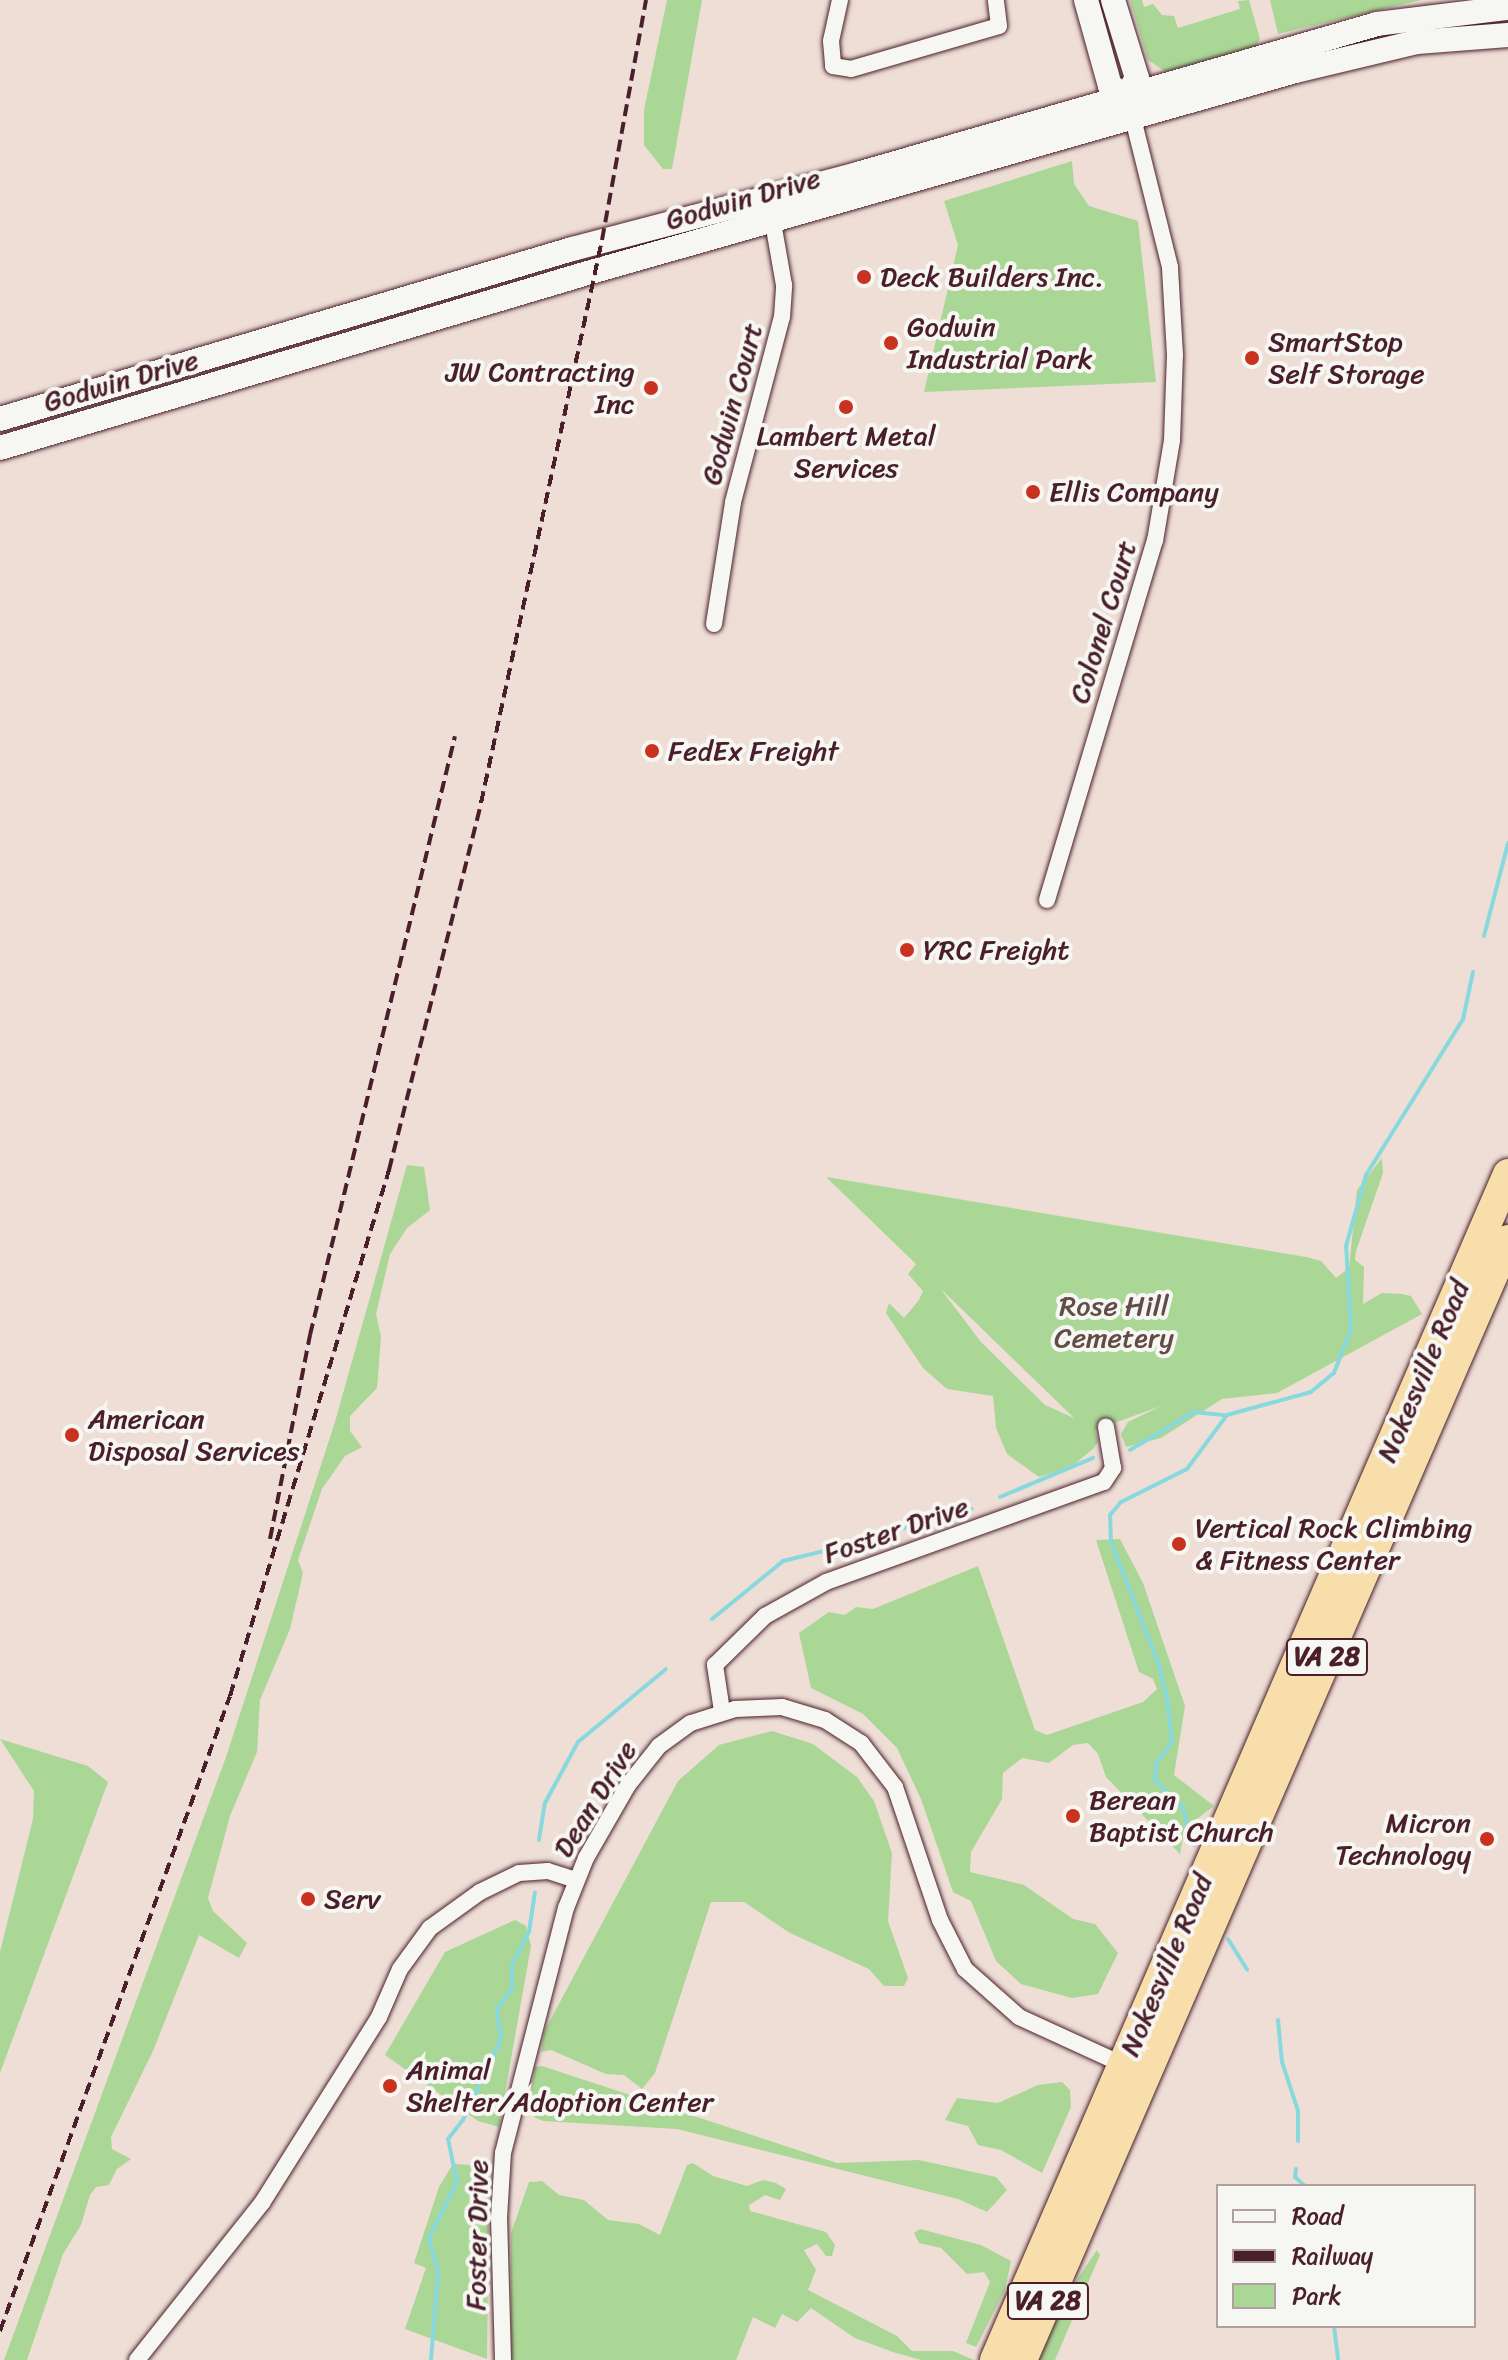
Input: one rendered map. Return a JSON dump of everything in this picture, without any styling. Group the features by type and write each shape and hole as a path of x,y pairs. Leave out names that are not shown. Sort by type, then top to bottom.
{"highway":[{"name":"Nokesville Road","path":"1022,2360 1134,2070 1508,1174"},
{"name":"Nokesville Road","path":"995,2360 1134,2070 1508,1240"}],"street":[{"path":"840,0 831,41 833,66 851,69 999,26 996,0"},
{"path":"1086,0 1110,86 1129,108"},
{"path":"1113,0 1137,78 1129,108"},
{"name":"Godwin Drive","path":"0,448 774,222 1129,108 1377,24 1508,8"},
{"name":"Godwin Drive","path":"0,419 590,244 768,197 1376,50 1508,35"},
{"name":"Colonel Court","path":"1047,900 1155,541 1172,440 1175,355 1170,267 1129,108"},
{"name":"Godwin Court","path":"714,624 733,502 782,317 784,285 768,197"},
{"name":"Foster Drive","path":"722,1711 715,1665 765,1616 826,1582 1104,1482 1113,1468 1106,1427"},
{"name":"Dean Drive","path":"137,2360 262,2203 379,2017 400,1969 430,1928 480,1892 519,1873 548,1871 576,1880 595,1839 648,1758 680,1730 722,1711 766,1705 797,1709 861,1743 895,1787 940,1920 965,1969 1019,2017 1134,2070"},
{"name":"Foster Drive","path":"503,2360 499,2218 503,2153 576,1880"}],"green space":[{"path":"667,0 702,0 672,169 663,169 644,145 644,110"},
{"path":"1130,0 1142,0 1144,7 1153,4 1162,15 1174,16 1178,28 1240,9 1238,1 1249,0 1260,39 1256,46 1166,72 1148,60"},
{"path":"1270,0 1421,0 1278,34"},
{"path":"1072,161 1074,184 1089,206 1138,221 1156,382 924,392 958,245 944,201"},
{"name":"Rose Hill Cemetery","path":"1382,1158 1383,1173 1356,1251 1355,1260 1364,1267 1363,1304 1382,1293 1402,1294 1411,1296 1422,1314 1277,1393 1222,1399 1161,1438 1126,1447 1121,1434 1128,1422 1161,1406 1095,1430 1098,1442 1093,1449 1071,1467 1039,1477 1007,1454 996,1428 993,1396 947,1389 923,1368 886,1313 889,1303 904,1318 919,1300 923,1291 908,1274 916,1264 826,1177 1306,1257 1321,1261 1336,1278 1349,1268 1357,1190","holes":["940,1288 1074,1418 1045,1405 981,1342"]},
{"path":"407,1165 424,1167 430,1210 407,1228 390,1254 376,1314 381,1337 377,1388 350,1416 350,1431 362,1447 345,1456 322,1489 298,1560 303,1573 290,1629 260,1700 257,1752 230,1816 208,1898 213,1911 247,1943 239,1958 199,1935 153,2051 111,2137 112,2149 131,2159 117,2169 109,2185 96,2187 90,2195 81,2225 63,2254 27,2360 4,2360 226,1757 335,1422"},
{"path":"1120,1539 1143,1583 1185,1706 1174,1775 1214,1806 1185,1828 1180,1854 1106,1777 1098,1754 1088,1743 1073,1745 1049,1763 1022,1758 1003,1773 1002,1799 971,1852 970,1872 1024,1885 1073,1919 1095,1924 1118,1953 1098,1994 1072,1998 1021,1984 996,1961 971,1901 953,1892 921,1799 897,1748 863,1714 811,1688 799,1633 829,1612 845,1615 856,1607 873,1609 978,1566 1035,1730 1047,1735 1143,1702 1157,1689 1153,1679 1139,1672 1096,1540"},
{"path":"772,1731 813,1744 857,1777 874,1801 892,1853 888,1921 908,1978 904,1986 884,1986 869,1969 790,1933 744,1902 711,1902 655,2073 642,2089 624,2075 606,2074 551,2050 541,2052 545,2030 678,1781 719,1745"},
{"path":"0,1739 88,1766 108,1782 0,2073 0,1952 33,1819 34,1791"},
{"path":"515,1920 526,1926 531,1946 499,2127 478,2121 385,2055 445,1952"},
{"path":"542,2066 837,2163 919,2160 996,2177 1007,2190 987,2212 958,2199 677,2129 543,2121 534,2117 530,2102 535,2067"},
{"path":"1062,2082 1070,2090 1071,2107 1042,2173 1001,2150 978,2145 968,2126 945,2120 957,2098 998,2103 1038,2085"},
{"path":"693,2163 713,2176 747,2186 763,2180 776,2183 786,2189 780,2200 765,2195 749,2205 750,2211 826,2232 835,2245 832,2256 826,2256 817,2244 804,2250 816,2270 808,2290 897,2336 912,2351 953,2351 974,2360 921,2360 893,2352 855,2338 811,2308 797,2322 782,2314 775,2328 753,2317 736,2360 511,2360 511,2233 529,2182 542,2181 559,2195 584,2200 608,2220 639,2224 660,2235 687,2165"},
{"path":"453,2164 471,2165 489,2176 487,2359 405,2329 426,2268 414,2263 439,2187"},
{"path":"920,2229 981,2245 1011,2261 1005,2290 976,2347 966,2343 990,2282 984,2272 967,2274 941,2248 919,2243 914,2233"},
{"path":"1097,2250 1100,2255 1055,2360 1038,2360 1070,2290"}],"waterway":[{"path":"1484,936 1508,843"},
{"path":"1194,1845 1183,1808 1155,1780 1156,1764 1172,1742 1167,1698 1159,1665 1111,1542 1110,1515 1121,1502 1187,1469 1227,1415 1311,1392 1334,1373 1351,1329 1346,1246 1366,1175 1463,1019 1473,972"},
{"path":"1130,1450 1194,1412 1224,1415"},
{"path":"1000,1497 1093,1458"},
{"path":"859,1541 972,1509"},
{"path":"712,1619 783,1561 832,1549"},
{"path":"539,1840 545,1803 578,1742 666,1669"},
{"path":"431,2360 438,2272 429,2238 457,2182 448,2139 463,2120 501,2039 497,2009 512,1988 512,1965 529,1932 535,1892"},
{"path":"1228,1939 1247,1970"},
{"path":"1278,2020 1282,2062 1298,2111 1298,2141"},
{"path":"1296,2169 1295,2177 1303,2184"},
{"path":"1334,2328 1338,2360"}],"railway":[{"path":"0,2331 230,1696 389,1170 481,803 602,240 646,0"},
{"path":"270,1539 310,1335 455,736"}],"place":[{"name":"Deck Builders Inc.","path":"864,277"},
{"name":"Godwin Industrial Park","path":"891,343"},
{"name":"SmartStop Self Storage","path":"1252,358"},
{"name":"JW Contracting Inc","path":"651,388"},
{"name":"Lambert Metal Services","path":"846,407"},
{"name":"Ellis Company","path":"1033,492"},
{"name":"FedEx Freight","path":"652,751"},
{"name":"YRC Freight","path":"907,950"},
{"name":"American Disposal Services","path":"72,1435"},
{"name":"Vertical Rock Climbing & Fitness Center","path":"1179,1544"},
{"name":"Berean Baptist Church","path":"1073,1816"},
{"name":"Micron Technology","path":"1487,1839"},
{"name":"Serv","path":"308,1899"},
{"name":"Animal Shelter/Adoption Center","path":"390,2086"}]}
